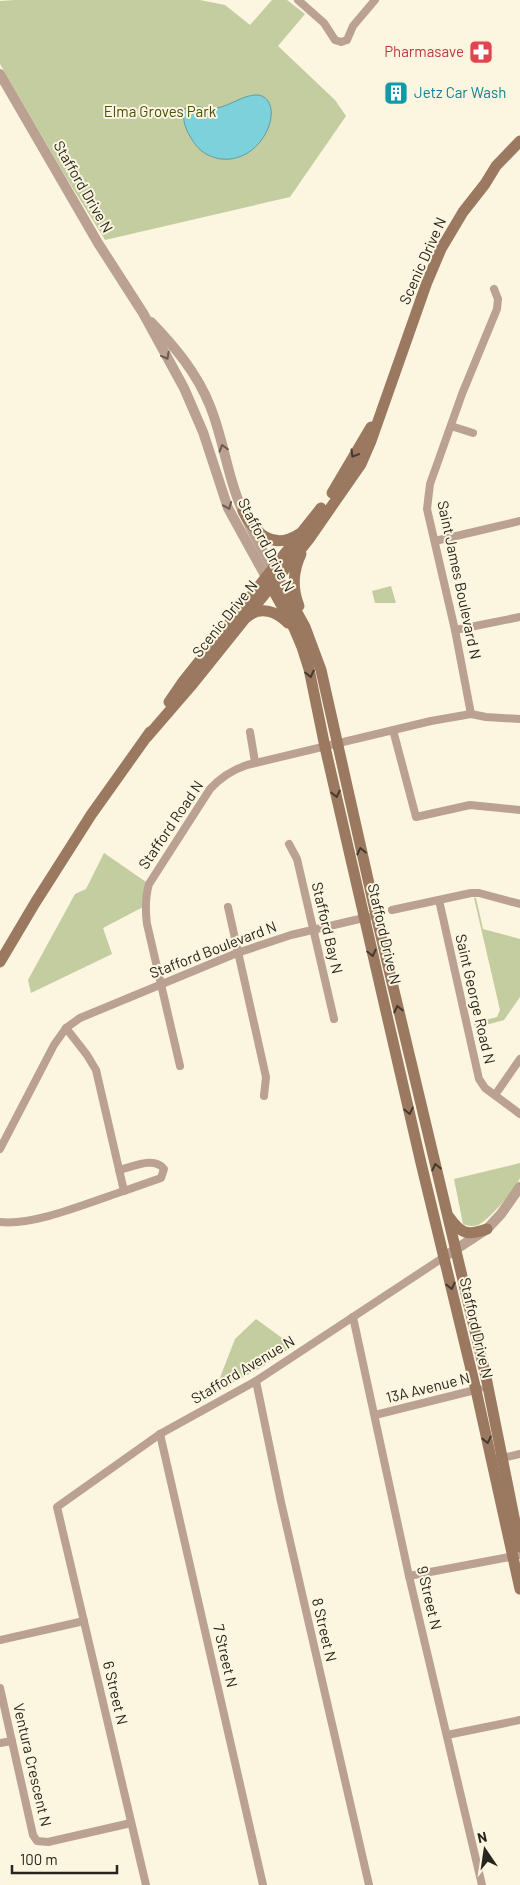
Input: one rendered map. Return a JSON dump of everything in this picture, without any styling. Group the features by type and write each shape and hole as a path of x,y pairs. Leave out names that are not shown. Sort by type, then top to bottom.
{"main road":[{"name":"Scenic Drive N","path":"0,962 91,815 182,683 272,577 361,464 372,441 380,413 427,282 438,258 463,212 496,166 520,141"},
{"name":"Scenic Drive N","path":"484,184 498,174 520,151"},
{"path":"243,511 257,532 268,538 278,541 306,535"},
{"path":"241,624 252,613 268,611 278,614 300,628 303,616 295,592 294,578 306,535"},
{"name":"Scenic Drive N","path":"147,736 191,686 241,624 272,577"},
{"name":"Stafford Drive N","path":"272,577 322,670 370,916 444,1257 476,1390 497,1459 518,1553 520,1590"},
{"name":"Stafford Drive N","path":"300,628 325,747 447,1214 488,1387 497,1459"},
{"path":"447,1214 461,1231 468,1234 487,1229"}],"street":[{"path":"298,0 324,23 335,40 341,42 347,40 353,26 375,0"},
{"name":"Stafford Drive N","path":"0,74 98,243 143,313 193,407 228,508 272,577"},
{"name":"Saint James Boulevard N","path":"472,714 427,508 427,496 462,394 498,309 498,299 494,289"},
{"name":"Stafford Drive N","path":"143,313 172,343 189,366 203,391 210,407 243,511 272,577"},
{"path":"451,426 472,433"},
{"path":"434,541 520,522"},
{"path":"455,630 520,617"},
{"path":"337,742 431,720 472,714 486,717 520,719"},
{"path":"393,730 416,817 470,805 520,810"},
{"path":"250,732 255,762"},
{"name":"Stafford Road N","path":"161,984 146,914 146,896 149,884 210,789 228,773 255,762 325,747 337,742"},
{"name":"Stafford Bay N","path":"288,844 297,859 334,1019"},
{"path":"392,910 471,893 479,893 520,904"},
{"name":"Saint George Road N","path":"439,900 479,1079 485,1088 520,1114"},
{"path":"228,907 266,1077 264,1096"},
{"name":"Stafford Boulevard N","path":"0,1148 54,1045 66,1028 86,1015 237,953 313,929 370,916"},
{"path":"161,984 180,1066"},
{"path":"66,1028 96,1070 124,1191"},
{"path":"495,1095 520,1059"},
{"path":"0,1222 18,1223 35,1220 156,1181 161,1178 164,1169 162,1165 152,1162 119,1170"},
{"path":"444,1257 487,1229 501,1214 520,1187"},
{"name":"Stafford Avenue N","path":"57,1508 160,1434 256,1381 444,1257"},
{"name":"9 Street N","path":"353,1317 409,1576 482,1885"},
{"name":"8 Street N","path":"256,1381 281,1502 369,1885"},
{"name":"13A Avenue N","path":"374,1415 488,1387"},
{"name":"7 Street N","path":"160,1434 263,1885"},
{"path":"497,1459 520,1454"},
{"name":"6 Street N","path":"57,1508 146,1885"},
{"path":"409,1576 518,1553"},
{"path":"0,1640 84,1621"},
{"name":"Ventura Crescent N","path":"0,1688 33,1834 38,1841 48,1842 131,1823"},
{"path":"447,1735 520,1720"},
{"path":"0,1743 12,1741"}],"green space":[{"name":"Elma Groves Park","path":"200,0 225,5 250,25 272,0 287,0 305,14 278,46 335,100 346,116 290,197 105,240 0,64 0,1"},
{"path":"391,586 396,603 375,603 372,591"},
{"path":"104,853 149,884 145,906 103,928 112,954 31,993 28,980 75,894 86,889"},
{"path":"474,898 476,898 483,929 520,939 520,997 504,1020 475,1028 474,1023 497,1017 500,1010"},
{"path":"520,1163 520,1178 508,1197 495,1211 478,1225 470,1226 463,1224 454,1179"},
{"path":"256,1319 293,1346 262,1367 214,1393 235,1339"}],"water":[{"path":"259,95 267,100 271,109 271,120 267,132 249,152 236,158 221,159 208,155 195,145 185,125 185,108 217,108 248,96"}],"place":[{"name":"Pharmasave","path":"481,52"},
{"name":"Jetz Car Wash","path":"396,93"}]}
